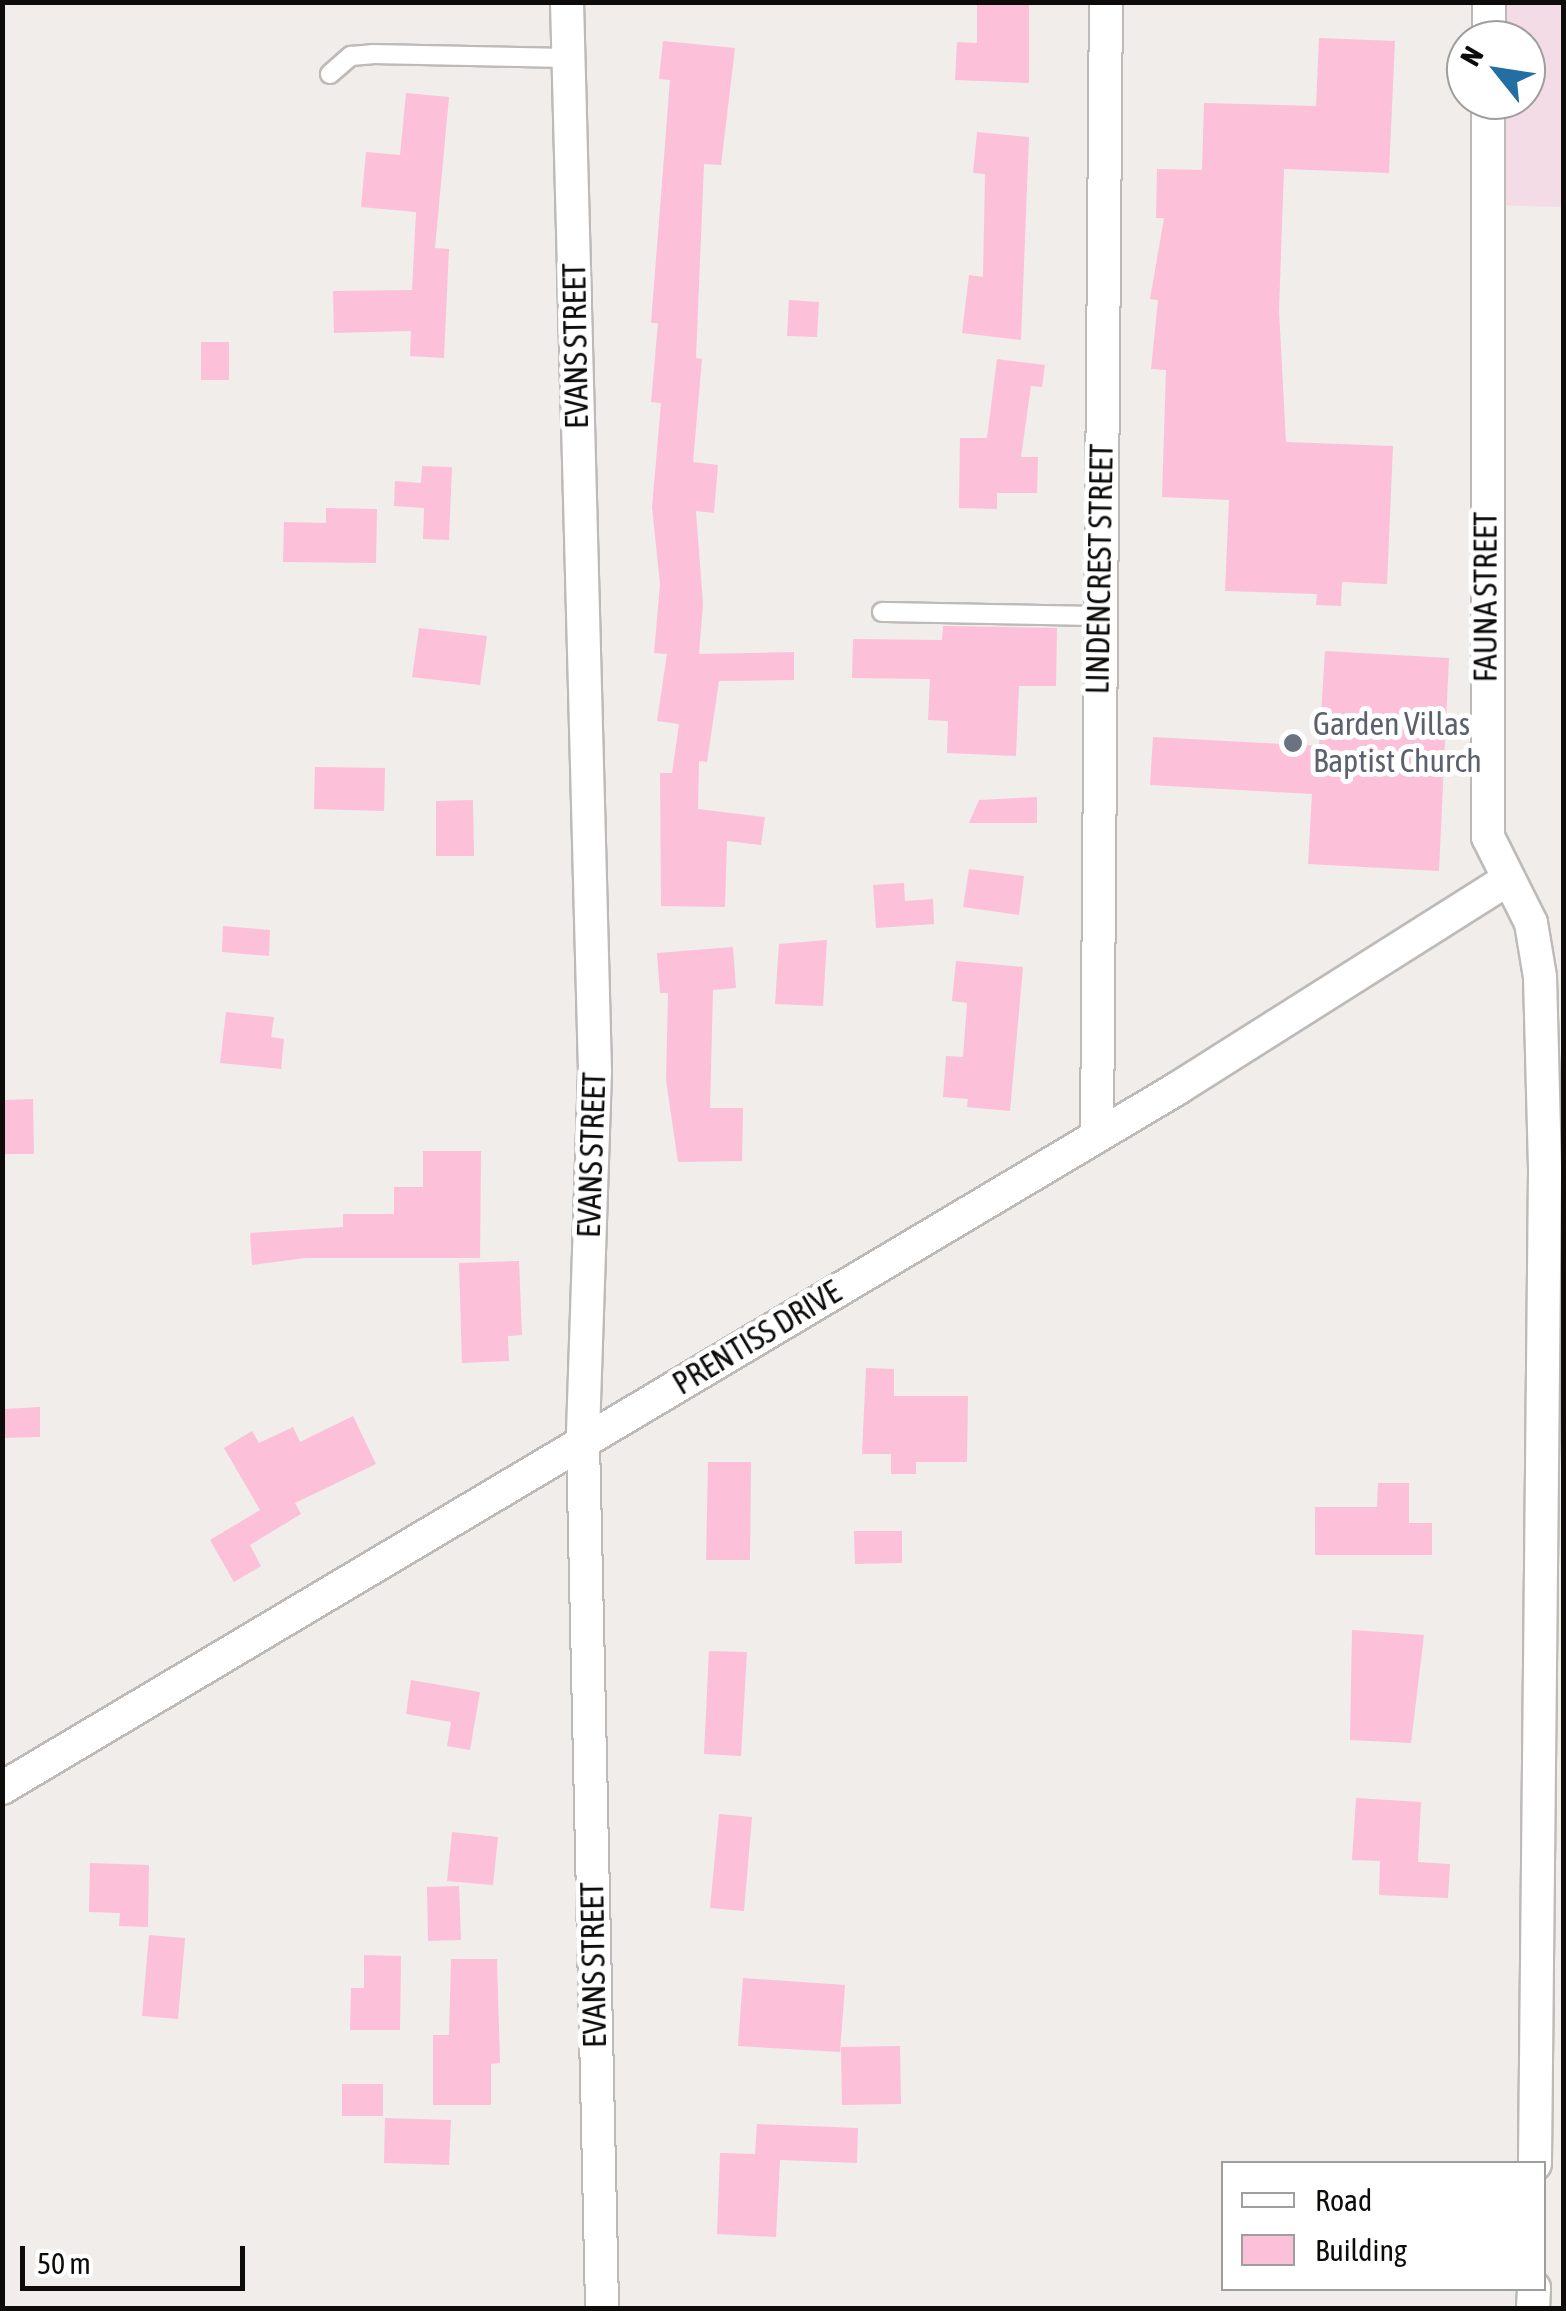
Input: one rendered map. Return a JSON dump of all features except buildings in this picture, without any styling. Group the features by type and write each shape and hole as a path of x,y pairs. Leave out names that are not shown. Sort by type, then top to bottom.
{"street":[{"name":"EVANS STREET","path":"567,2 595,1071 583,1442 602,2308"},
{"name":"LINDENCREST STREET","path":"1097,1136 1106,2"},
{"name":"FAUNA STREET","path":"1488,120 1488,837 1530,923 1540,977 1545,1172 1535,2161"},
{"name":"PRENTISS DRIVE","path":"2,1788 1097,1136 1507,880"}],"lane":[{"path":"330,74 352,56 372,54 568,58"},
{"path":"882,612 1099,616"}],"shaded area":[{"path":"1489,3 1563,3 1563,207 1487,205 1488,120 1546,120 1546,20 1489,20"}],"place":[{"name":"Garden Villas Baptist Church","path":"1293,743"}]}
